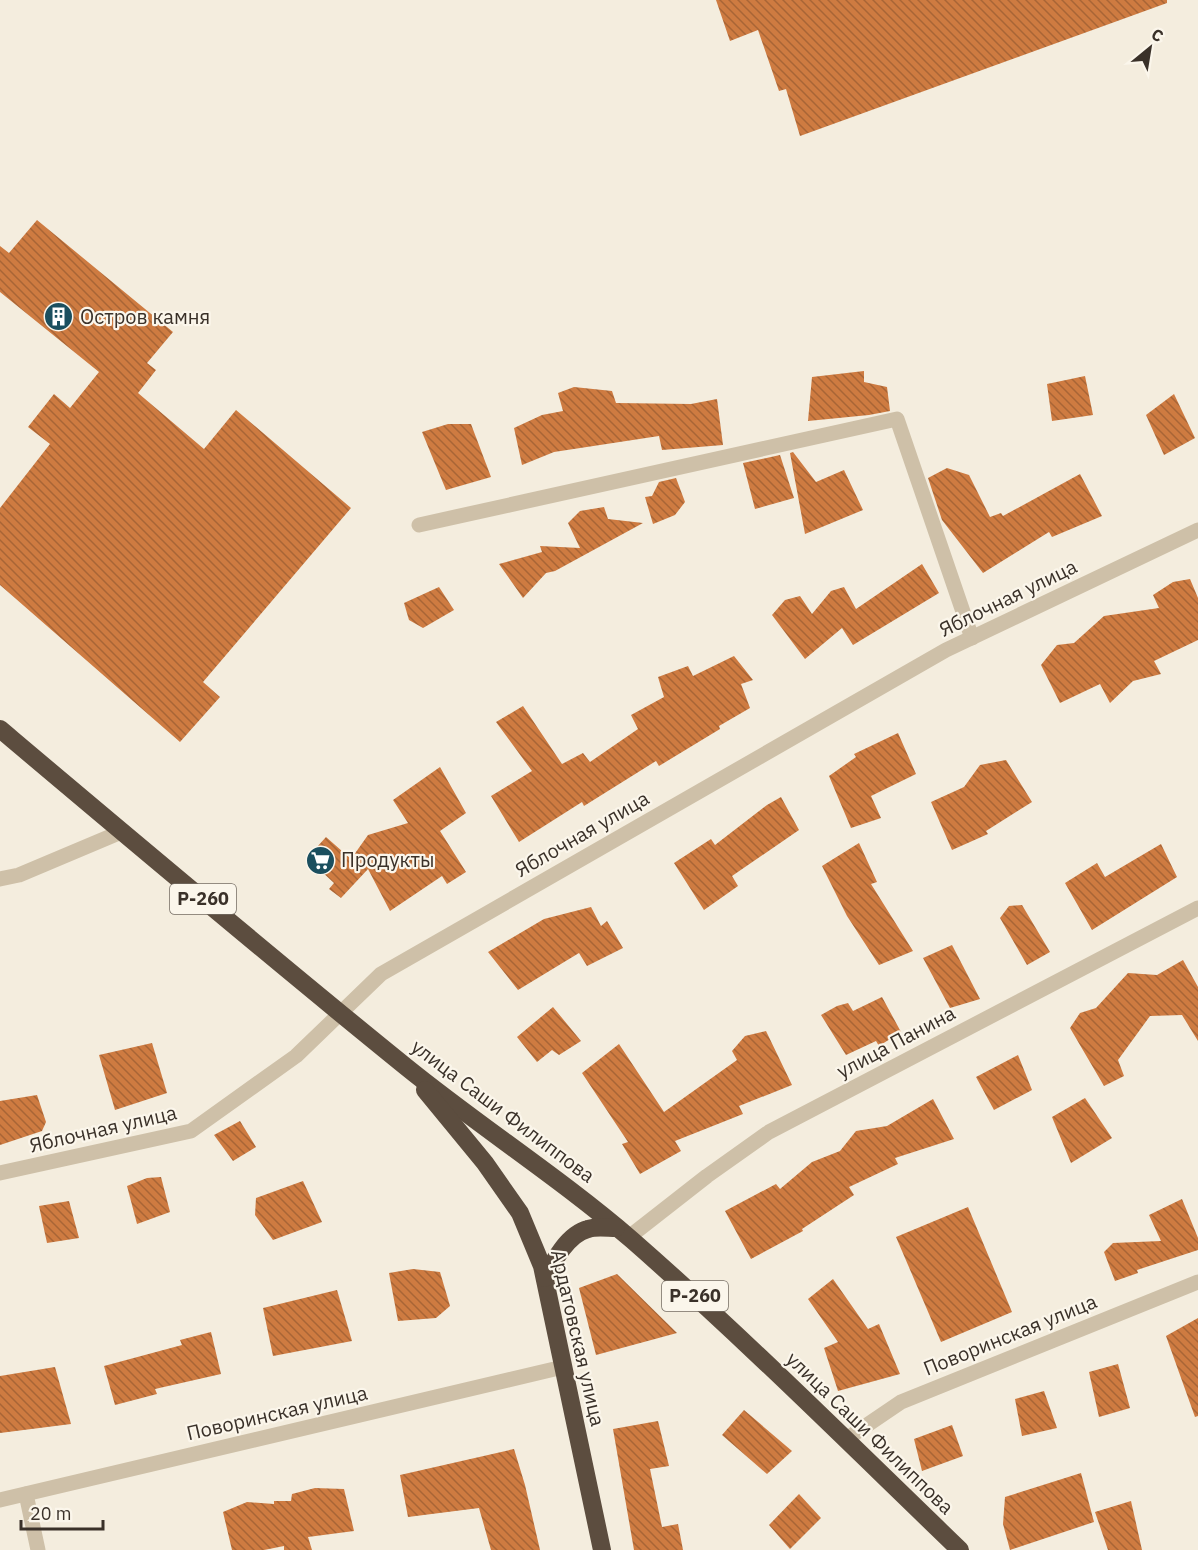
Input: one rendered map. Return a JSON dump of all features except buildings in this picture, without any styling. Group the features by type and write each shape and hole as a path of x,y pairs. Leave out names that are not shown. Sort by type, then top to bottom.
{"highway":[{"name":"улица Саши Филиппова","path":"0,729 407,1068 541,1167 623,1233 693,1294 960,1550"},
{"name":"Ардатовская улица","path":"407,1068 485,1163 520,1213 545,1278 602,1550"},
{"path":"545,1278 554,1261 578,1233 589,1228 623,1233"}],"street":[{"path":"418,525 897,419 972,638"},
{"name":"Яблочная улица","path":"0,1173 191,1131 296,1056 381,974 946,650 1198,530"},
{"path":"0,879 19,875 121,832"},
{"name":"улица Панина","path":"623,1233 769,1132 1198,908"},
{"name":"Поворинская улица","path":"845,1440 901,1402 1198,1282"},
{"name":"Поворинская улица","path":"0,1500 563,1367"},
{"path":"26,1494 38,1550"}],"place":[{"name":"Остров камня","path":"59,317"},
{"name":"Продукты","path":"320,860"}]}
